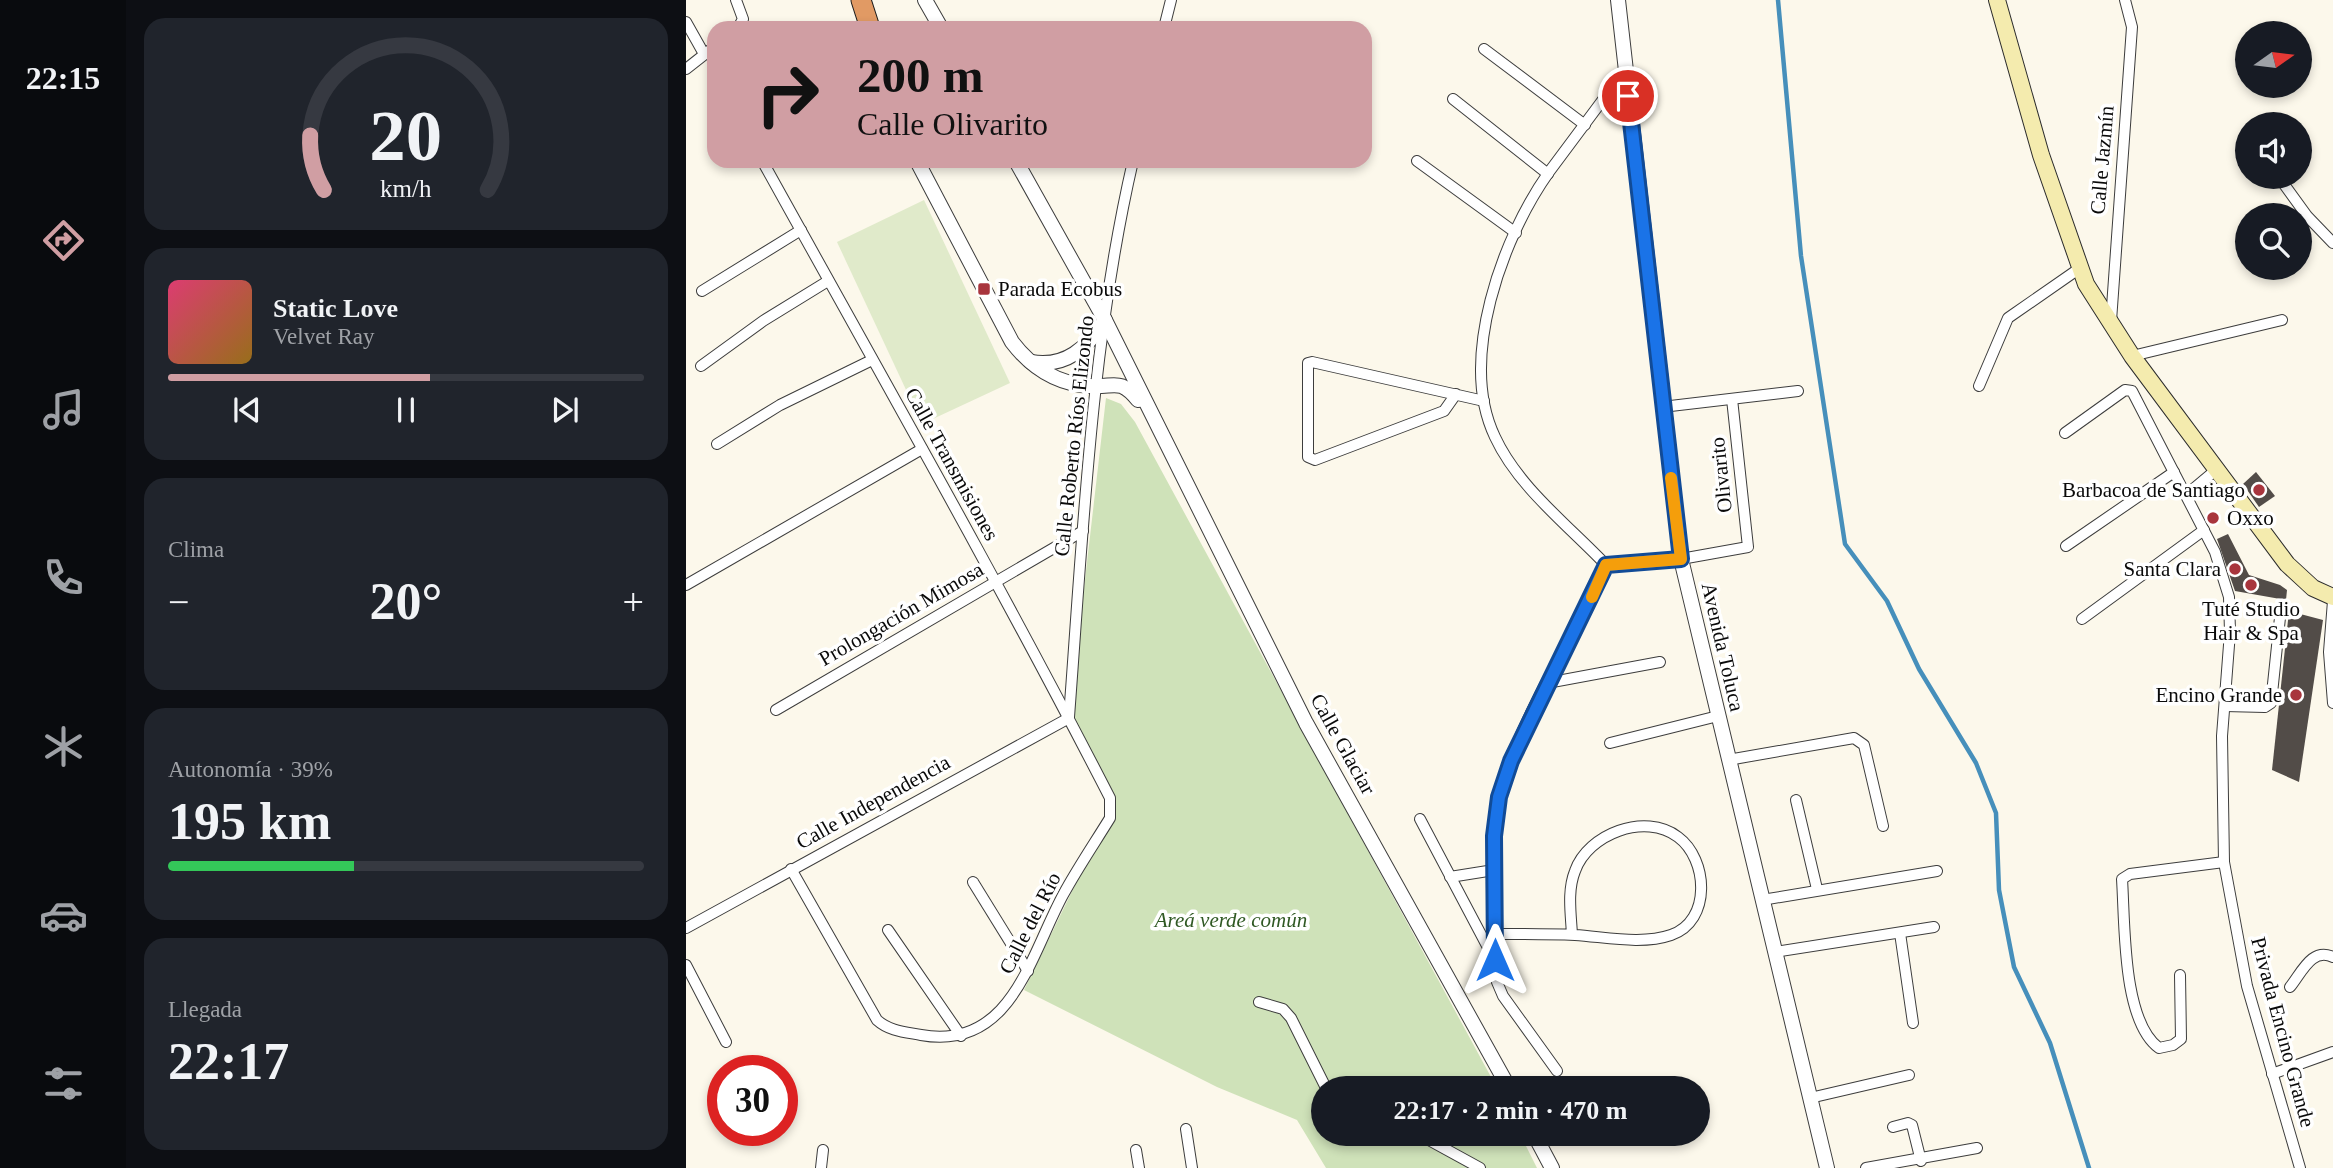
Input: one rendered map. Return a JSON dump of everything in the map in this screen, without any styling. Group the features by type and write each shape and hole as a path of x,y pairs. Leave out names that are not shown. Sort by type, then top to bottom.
{"highway":[{"path":"861,0 869,21"}],"main road":[{"path":"1997,0 2041,155 2080,268 2110,324 2287,564 2313,589 2333,599"}],"street":[{"path":"736,0 742,21"},
{"path":"866,0 870,21"},
{"path":"925,0 937,21"},
{"path":"1166,21 1171,0"},
{"name":"Avenida Toluca","path":"1618,0 1681,559 1827,1168"},
{"name":"Calle Jazmín","path":"2110,324 2132,27 2126,0"},
{"path":"686,22 704,54"},
{"path":"1484,49 1585,125"},
{"path":"686,69 707,52"},
{"path":"1606,565 1517,472 1494,437 1484,401 1479,367 1482,332 1499,274 1516,233 1548,174 1625,70"},
{"path":"1453,99 1548,174"},
{"path":"1417,161 1516,233"},
{"name":"Calle Transmisiones","path":"766,168 1069,718"},
{"path":"921,168 1012,342 1027,361 1044,364 1070,358 1082,350 1105,320"},
{"name":"Calle Glaciar","path":"1020,168 1105,320 1306,723 1502,1076"},
{"name":"Calle Roberto Ríos Elizondo","path":"1069,718 1096,386 1115,237 1131,168"},
{"path":"2288,189 2333,243"},
{"path":"702,291 801,230"},
{"path":"1979,386 2008,318 2080,268"},
{"path":"701,366 763,321 828,281"},
{"path":"2132,356 2282,320"},
{"path":"717,444 780,405 872,360"},
{"name":"Calle Glaciar","path":"1027,361 1070,383 1096,386 1117,384 1128,388 1150,414"},
{"path":"1456,394 1444,411 1315,460 1308,457 1308,363 1456,394 1484,401"},
{"name":"Privada Encino Grande","path":"2065,433 2129,389 2215,552 2229,597 2224,862 2247,986 2301,1168"},
{"path":"1662,407 1798,391"},
{"name":"Olivarito","path":"1681,559 1748,547 1732,399"},
{"path":"686,585 922,449"},
{"path":"2186,495 2217,469"},
{"path":"2066,546 2174,472"},
{"path":"2081,619 2204,530"},
{"name":"Prolongación Mimosa","path":"776,710 1083,531"},
{"path":"1606,565 1681,559"},
{"path":"1557,1071 1503,996 1497,982 1494,870 1499,797 1511,761 1606,565"},
{"path":"2333,599 2329,652 2333,704"},
{"path":"2225,706 2265,707 2271,703 2281,608"},
{"path":"1547,683 1660,662"},
{"path":"1610,743 1718,716"},
{"name":"Calle Independencia","path":"686,928 695,920 1069,718"},
{"name":"Calle del Río","path":"961,1036 984,1024 1019,989 1063,895 1110,818 1110,798 1069,718"},
{"path":"1728,760 1854,738 1864,745 1883,827"},
{"path":"1796,800 1817,889"},
{"path":"1420,819 1495,960"},
{"path":"1495,934 1643,939 1671,935 1684,928 1696,916 1702,898 1700,875 1692,855 1678,837 1657,827 1634,827 1606,836 1589,849 1575,870 1570,893 1572,935"},
{"path":"2180,975 2181,1039 2173,1045 2159,1048 2148,1040 2127,969 2122,879 2130,874 2224,862"},
{"path":"791,869 869,1010 885,1027 935,1038 961,1036"},
{"path":"1450,877 1494,870"},
{"path":"1762,900 1937,871"},
{"path":"973,882 1028,971"},
{"path":"1775,952 1934,927"},
{"path":"888,930 961,1036"},
{"path":"1900,933 1913,1023"},
{"path":"2290,987 2315,955 2325,953 2333,957"},
{"path":"686,965 726,1042"},
{"path":"1259,1002 1283,1009 1291,1018 1320,1076"},
{"path":"2272,1074 2333,1052"},
{"path":"1810,1098 1909,1075"},
{"path":"1893,1127 1911,1123 1921,1161"},
{"path":"1186,1129 1192,1168"},
{"path":"1440,1146 1480,1168"},
{"path":"1540,1146 1552,1168"},
{"path":"1866,1168 1921,1161 1977,1148"},
{"path":"821,1168 823,1150"},
{"path":"1136,1150 1139,1168"}],"green space":[{"path":"924,200 1010,383 922,424 837,242"},
{"name":"Areá verde común","path":"1106,398 1121,404 1135,422 1490,1076 1311,1076 1311,1143 1297,1120 1217,1087 1024,990 1112,809 1069,718"},
{"name":"Areá verde común","path":"1313,1146 1526,1146 1537,1168 1326,1168"}],"building":[{"name":"Barbacoa de Santiago","path":"2256,472 2275,496 2259,507 2243,484"},
{"path":"2228,534 2249,575 2280,585 2287,590 2286,600 2235,591 2217,539"},
{"name":"Encino Grande","path":"2289,611 2323,620 2299,782 2272,770"}],"waterway":[{"path":"1778,0 1801,256 1845,544 1887,601 1919,669 1976,763 1996,813 1999,890 2014,967 2050,1043 2089,1168"}],"slow traffic":[{"path":"1592,597 1606,565 1681,559 1671,478"}],"place":[{"name":"Parada Ecobus","path":"984,289"},
{"name":"Barbacoa de Santiago","path":"2259,490"},
{"name":"Oxxo","path":"2213,518"},
{"name":"Santa Clara","path":"2235,569"},
{"name":"Tuté Studio Hair & Spa","path":"2251,585"},
{"name":"Encino Grande","path":"2296,695"}],"route":[{"path":"1495,960 1494,836 1499,797 1511,761 1547,683 1580,622 1606,565 1681,559 1628,96"}]}
